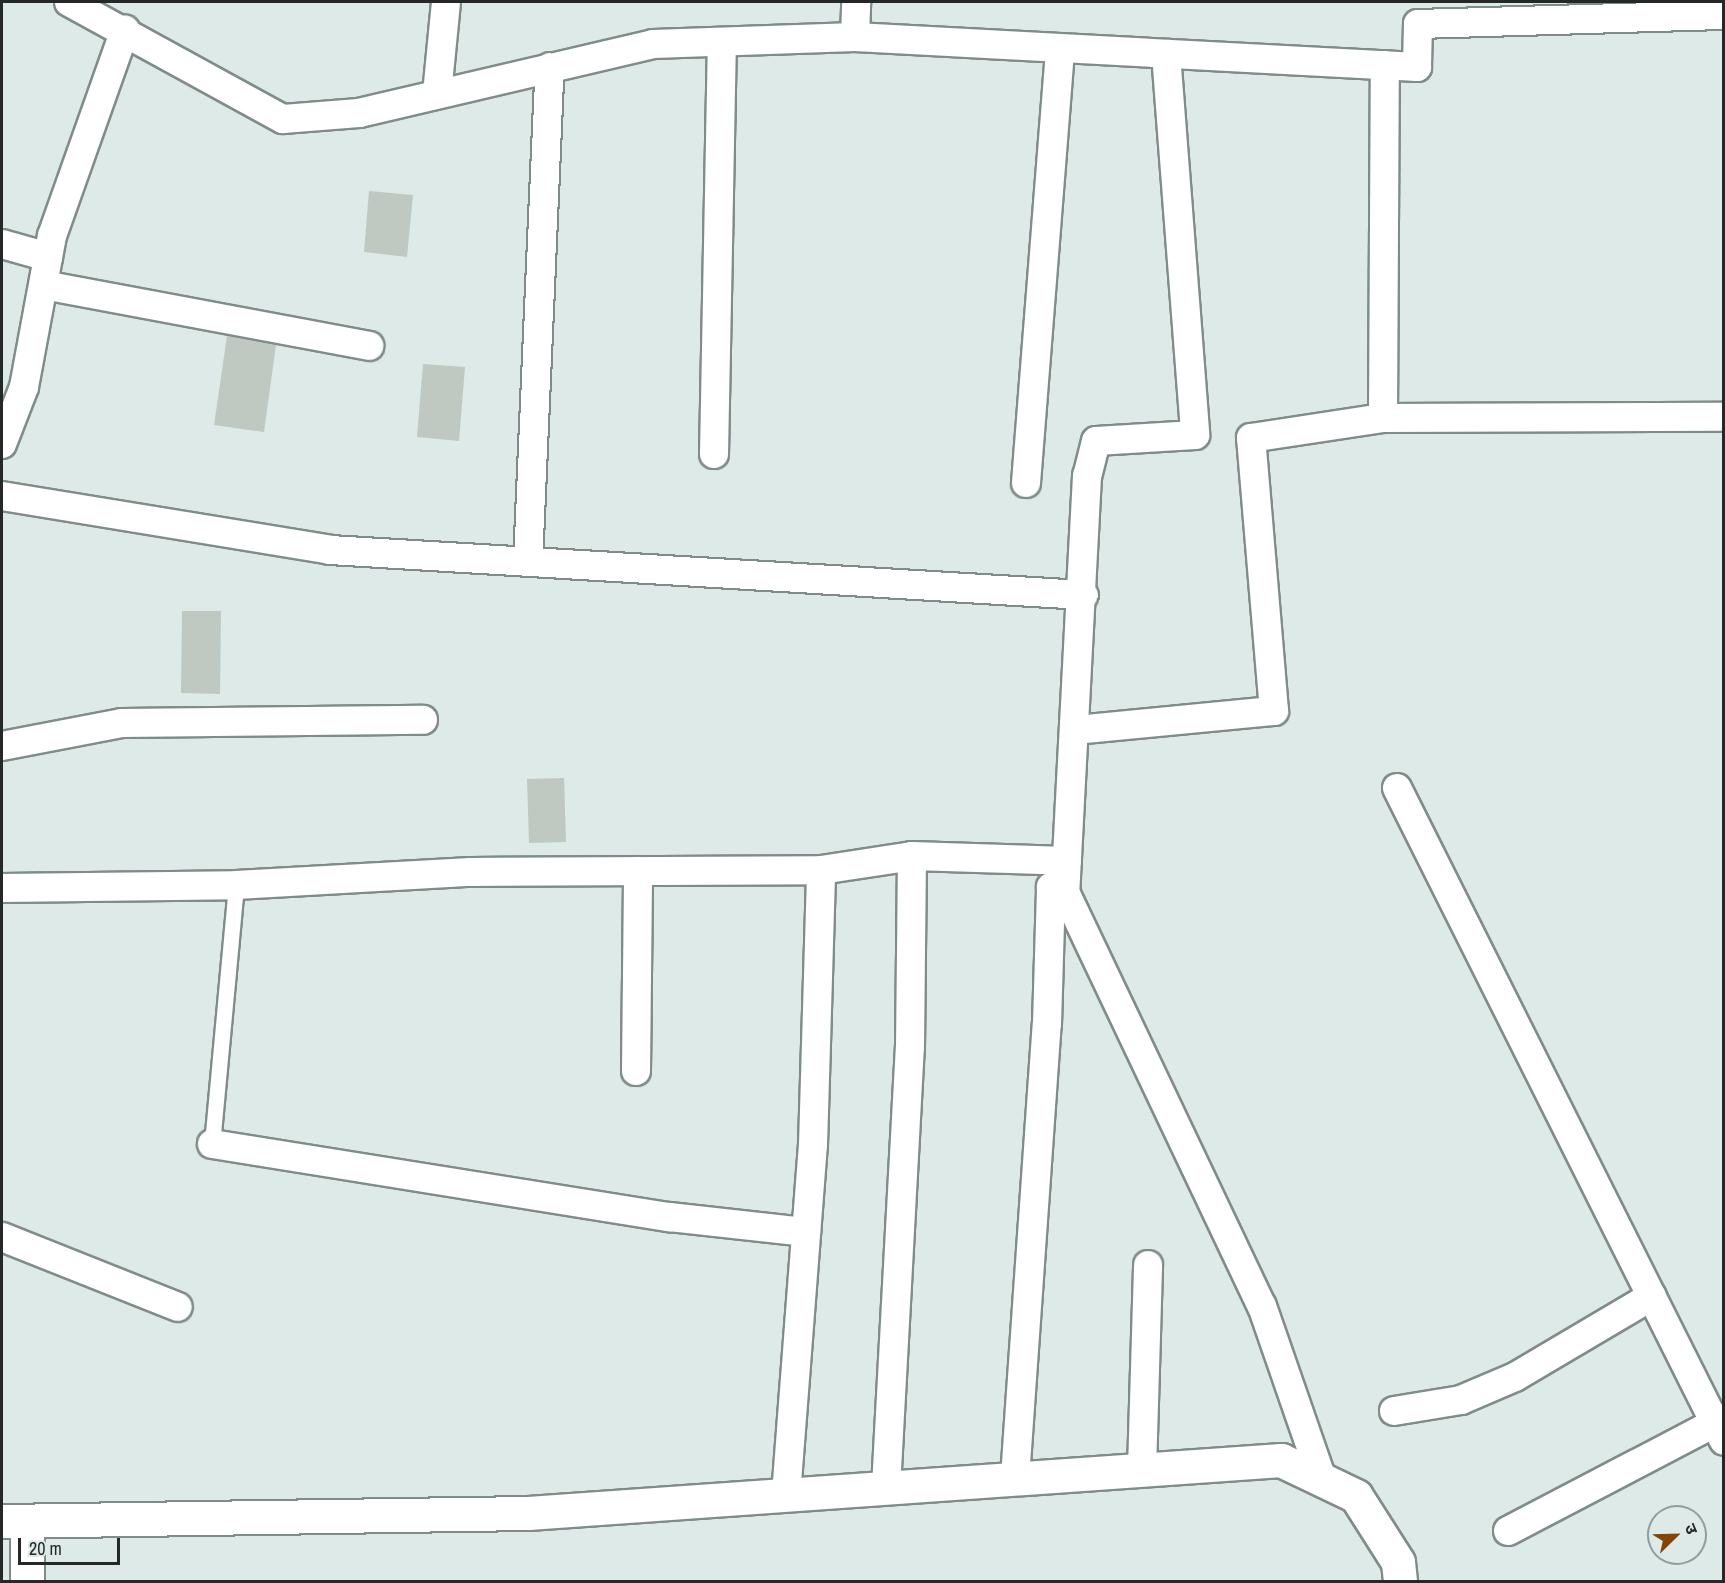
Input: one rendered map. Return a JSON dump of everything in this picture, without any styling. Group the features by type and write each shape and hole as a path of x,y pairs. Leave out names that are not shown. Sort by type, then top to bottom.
{"street":[{"path":"69,2 125,30 283,119 359,113 653,44 855,37 1417,67 1418,24 1724,15"},
{"path":"437,94 446,2"},
{"path":"855,37 856,2"},
{"path":"4,431 24,387 48,257 125,30"},
{"path":"714,454 722,42"},
{"path":"1026,483 1060,48"},
{"path":"1166,54 1195,435 1096,441 1087,476 1084,595 1065,892 1262,1306 1322,1479"},
{"path":"1383,418 1385,65"},
{"path":"528,562 550,67"},
{"path":"2,244 48,257"},
{"path":"44,285 369,346"},
{"path":"1076,730 1274,711 1251,438 1383,418 1724,417"},
{"path":"2,496 330,550 1084,595"},
{"path":"2,746 122,723 423,720"},
{"path":"1397,789 1652,1296 1721,1427 1508,1531"},
{"path":"2,900 2,888 236,885 471,872 821,870 912,856 1067,869"},
{"path":"886,1488 910,1047 912,856"},
{"path":"1015,1478 1047,1024 1051,887 1067,869"},
{"path":"786,1495 806,1232 821,870"},
{"path":"636,1071 638,871"},
{"path":"212,1144 670,1217 806,1232"},
{"path":"2,1237 178,1307"},
{"path":"1142,1470 1148,1265"},
{"path":"1394,1412 1461,1400 1515,1377 1652,1296"},
{"path":"27,1581 14,1521 528,1513 1281,1460 1356,1496 1398,1562 1400,1581"}],"lane":[{"path":"212,1144 236,885"}],"building":[{"path":"369,191 413,195 407,257 364,252"},
{"path":"227,336 276,345 264,432 214,425"},
{"path":"423,364 465,367 459,441 417,437"},
{"path":"182,611 221,611 220,694 181,693"},
{"path":"564,778 566,842 529,843 527,779"}]}
